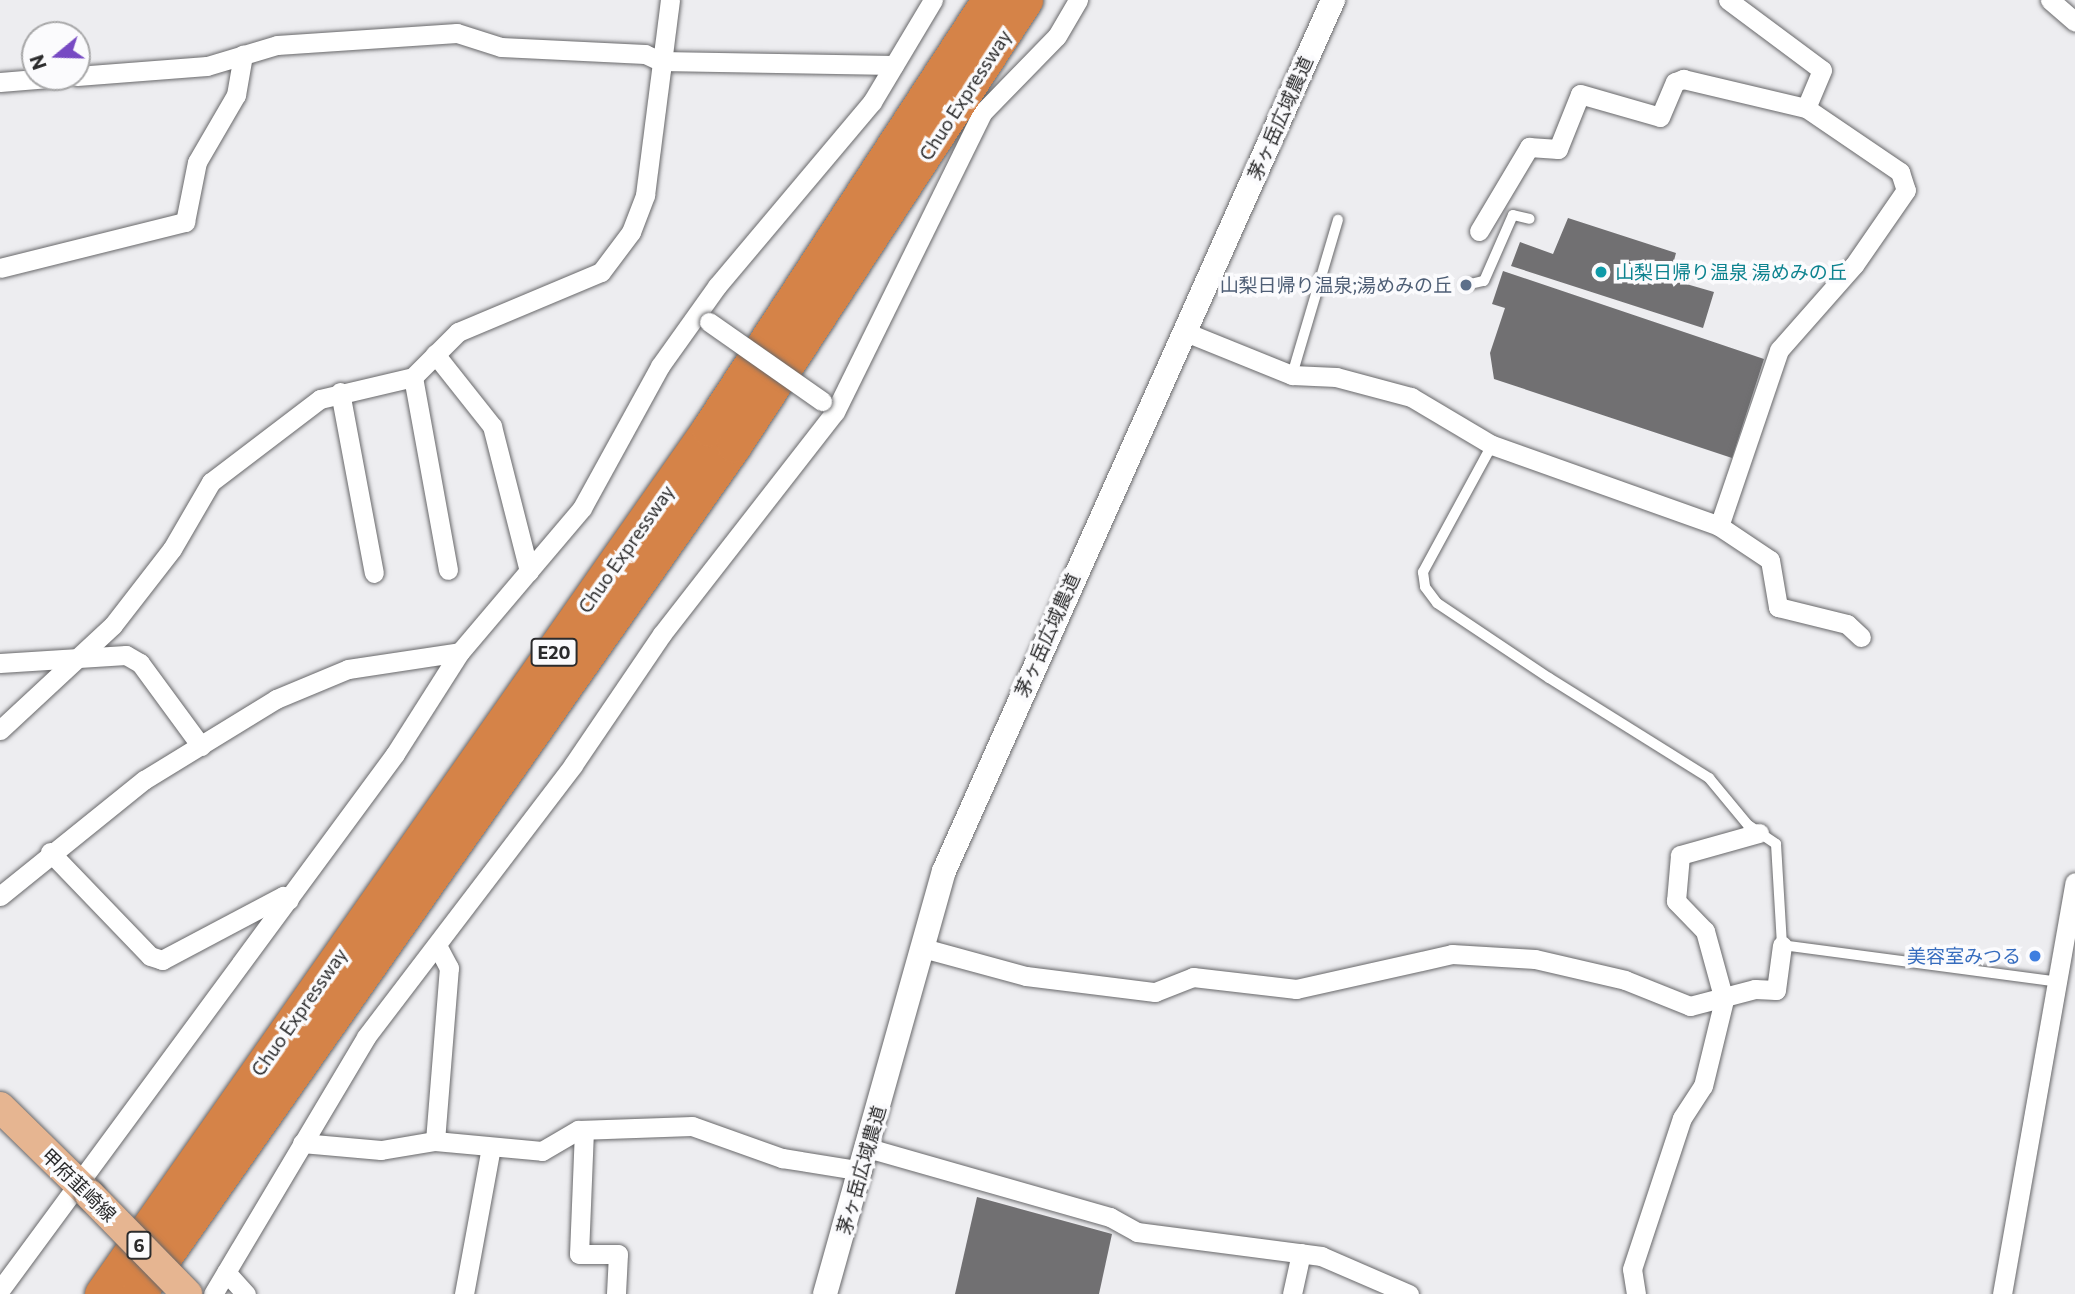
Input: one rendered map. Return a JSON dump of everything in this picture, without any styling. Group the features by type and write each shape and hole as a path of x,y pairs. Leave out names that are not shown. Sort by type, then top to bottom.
{"highway":[{"name":"Chuo Expressway","path":"102,1294 702,440 989,0"},
{"name":"Chuo Expressway","path":"138,1294 734,445 1025,0"},
{"path":"169,1294 353,986"},
{"path":"78,1294 265,1059"}],"main road":[{"name":"甲府韮崎線","path":"0,1107 187,1294"}],"street":[{"path":"0,730 79,659 172,549 211,482 320,399 340,391 412,377 458,332 601,272 631,232 646,195 660,61 670,0"},
{"path":"0,1290 83,1190 289,900 460,652 582,508 660,366 703,318 873,103 933,0"},
{"path":"213,1294 366,1037 438,947 828,407 982,113 1057,37 1078,0"},
{"name":"茅ヶ岳広域農道","path":"825,1294 923,948 980,785 1333,0"},
{"path":"1728,0 1822,70 1806,108"},
{"path":"2050,0 2075,22"},
{"path":"91,75 207,66 277,45 457,33 501,47 645,54 660,61 894,65"},
{"path":"0,268 185,222 197,162 236,95 243,55"},
{"path":"1479,231 1529,147 1558,149 1580,94 1660,117 1675,82 1684,79 1806,108 1900,172 1906,190 1854,265 1779,350 1719,526"},
{"path":"0,82 21,80"},
{"path":"703,318 828,407"},
{"path":"1183,331 1292,375 1336,377 1411,397 1492,445 1719,526 1770,560 1778,607 1847,624 1861,637"},
{"path":"435,354 492,426 529,571"},
{"path":"412,377 448,570"},
{"path":"340,391 374,573"},
{"path":"0,896 50,852 144,780 276,699 348,669 460,652"},
{"path":"0,663 126,655 140,663 201,746"},
{"path":"1636,1294 1632,1269 1682,1118 1703,1086 1724,1000 1705,931 1676,901 1680,855 1759,833"},
{"path":"50,852 150,956 162,960 230,929 283,896 289,900"},
{"path":"2003,1293 2075,882"},
{"path":"923,948 1026,976 1155,992 1193,977 1296,989 1452,954 1535,959 1625,980 1690,1006 1724,1000 1755,989 1776,990 1782,945"},
{"path":"435,1140 449,968 438,947"},
{"path":"302,1143 381,1150 435,1140 542,1151 584,1130 692,1126 782,1158 865,1160 1110,1217 1138,1232 1301,1253 1409,1294"},
{"path":"584,1130 579,1254 618,1254 616,1294"},
{"path":"464,1294 491,1147"},
{"path":"1292,1294 1301,1253"},
{"path":"226,1272 246,1294"}],"lane":[{"path":"1466,285 1484,281 1513,215 1530,219"},
{"path":"1292,375 1338,220"},
{"path":"1492,445 1423,572 1425,587 1437,603 1549,678 1709,778 1759,833 1776,844 1779,856 1782,945 2059,982"}],"building":[{"name":"山梨日帰り温泉 湯めみの丘","path":"1568,218 1676,253 1669,279 1714,292 1703,328 1511,266 1520,242 1553,254"},
{"path":"1503,271 1764,359 1732,458 1494,379 1490,353 1505,308 1492,304"},
{"path":"977,1197 1112,1234 1099,1294 955,1294"}],"place":[{"name":"山梨日帰り温泉 湯めみの丘","path":"1601,272"},
{"name":"山梨日帰り温泉;湯めみの丘","path":"1466,285"},
{"name":"美容室みつる","path":"2035,956"}]}
